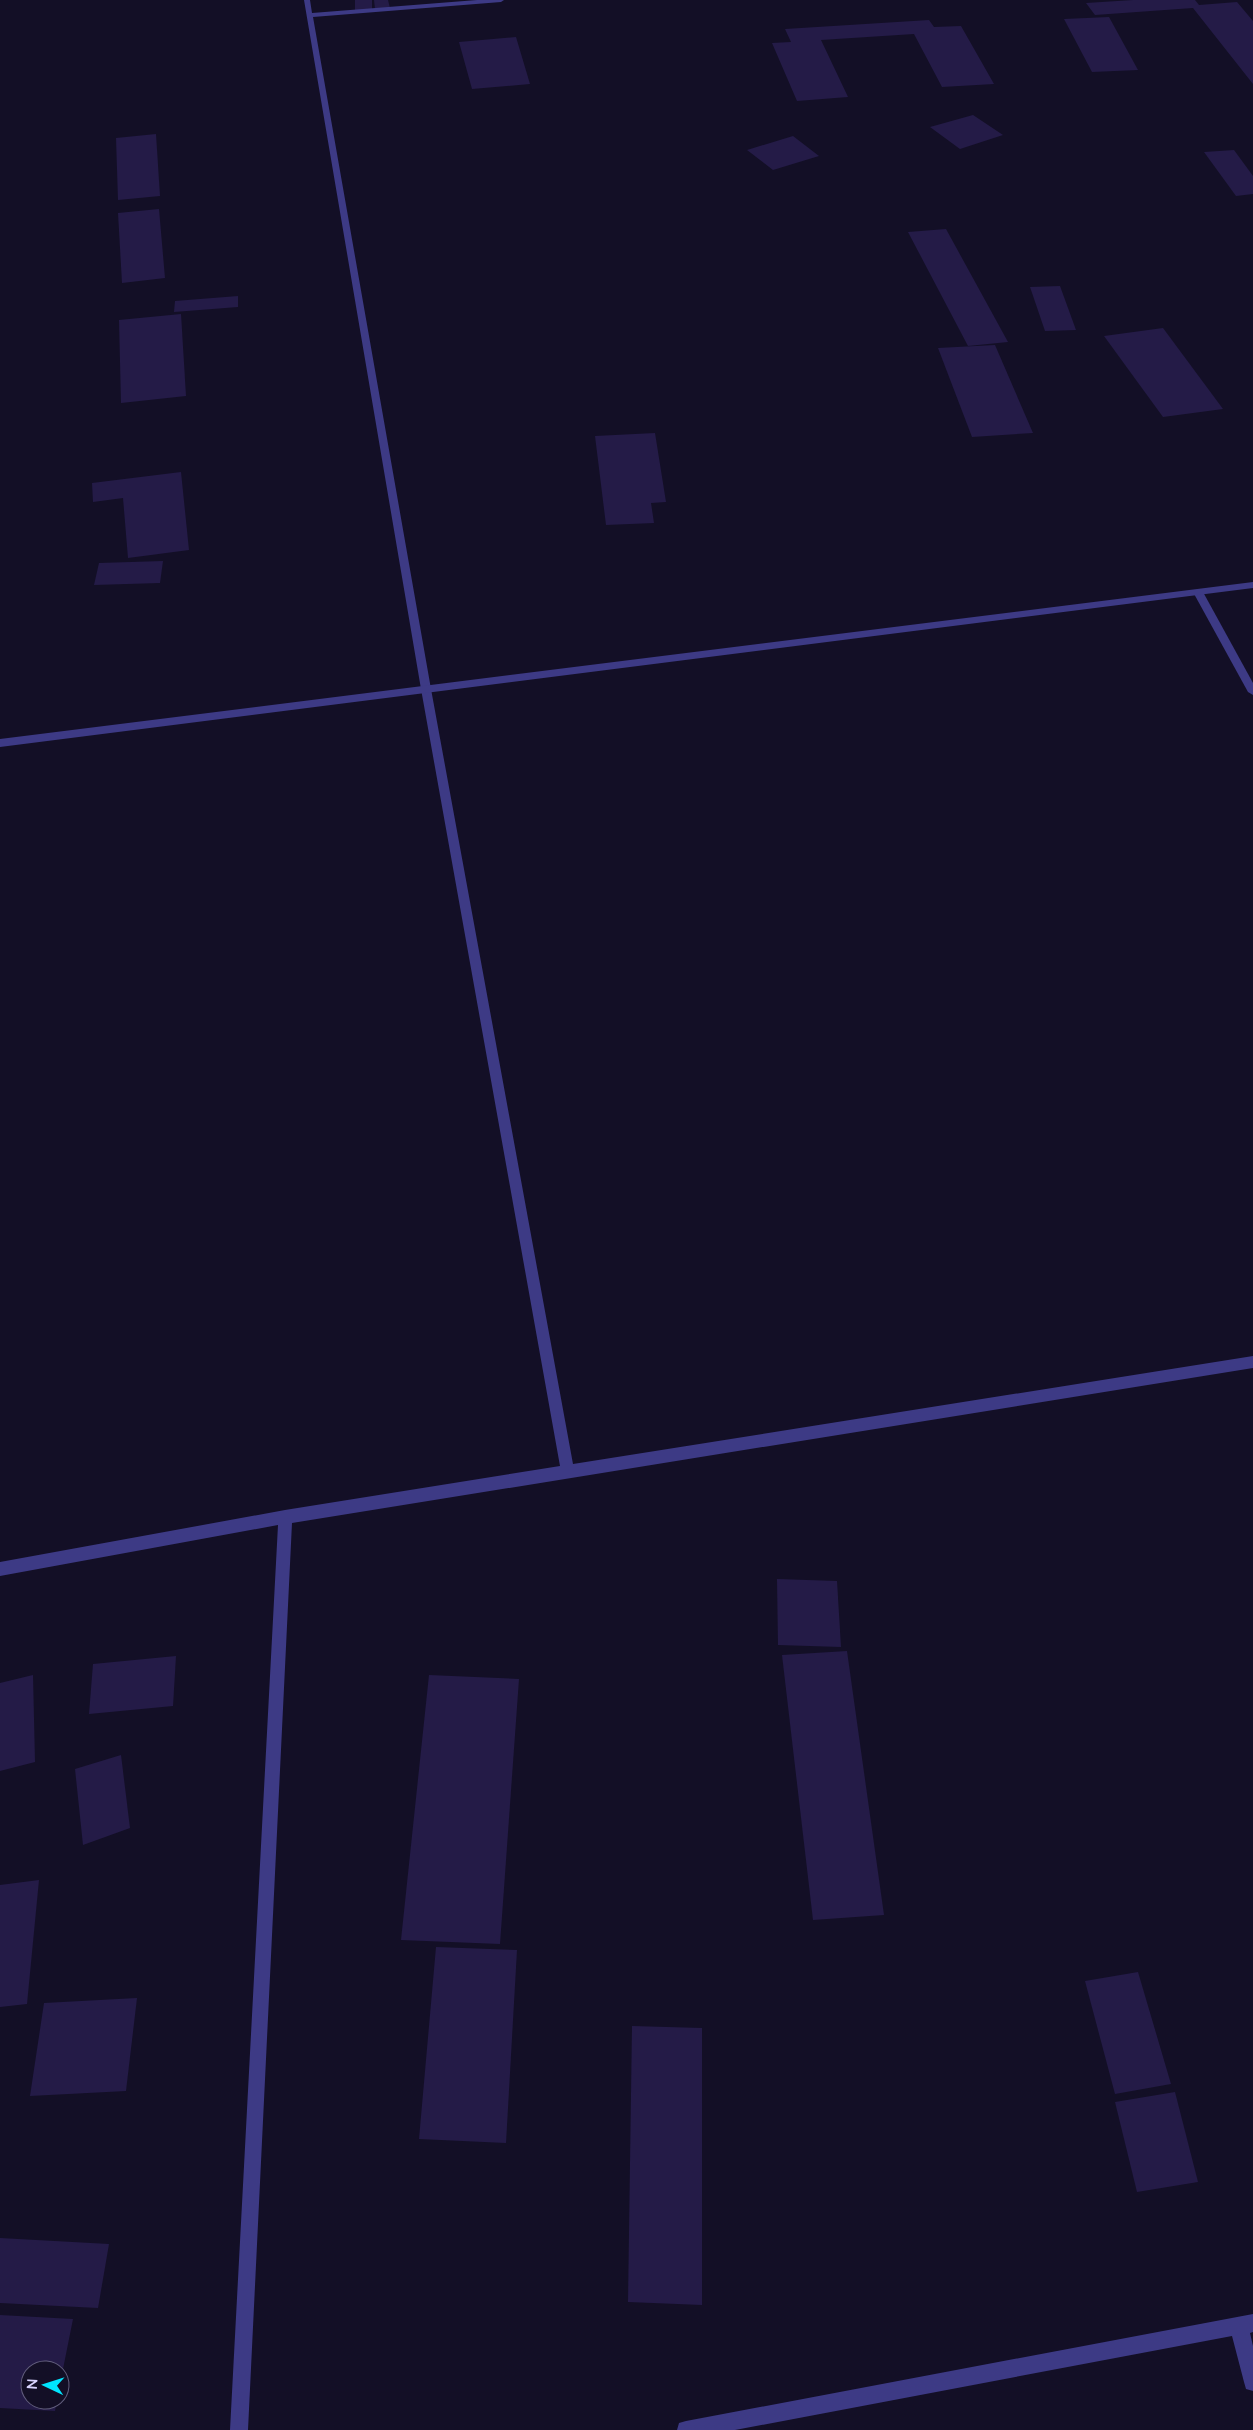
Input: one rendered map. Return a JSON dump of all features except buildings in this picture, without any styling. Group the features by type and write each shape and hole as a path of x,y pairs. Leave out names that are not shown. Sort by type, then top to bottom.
{"street":[{"path":"307,0 426,689 568,1472"},
{"path":"310,14 501,0"},
{"path":"0,743 1253,585"},
{"path":"1198,592 1253,692"},
{"path":"0,1569 285,1517 1253,1362"},
{"path":"239,2430 285,1517"},
{"path":"686,2430 1246,2324 1253,2382"}]}
